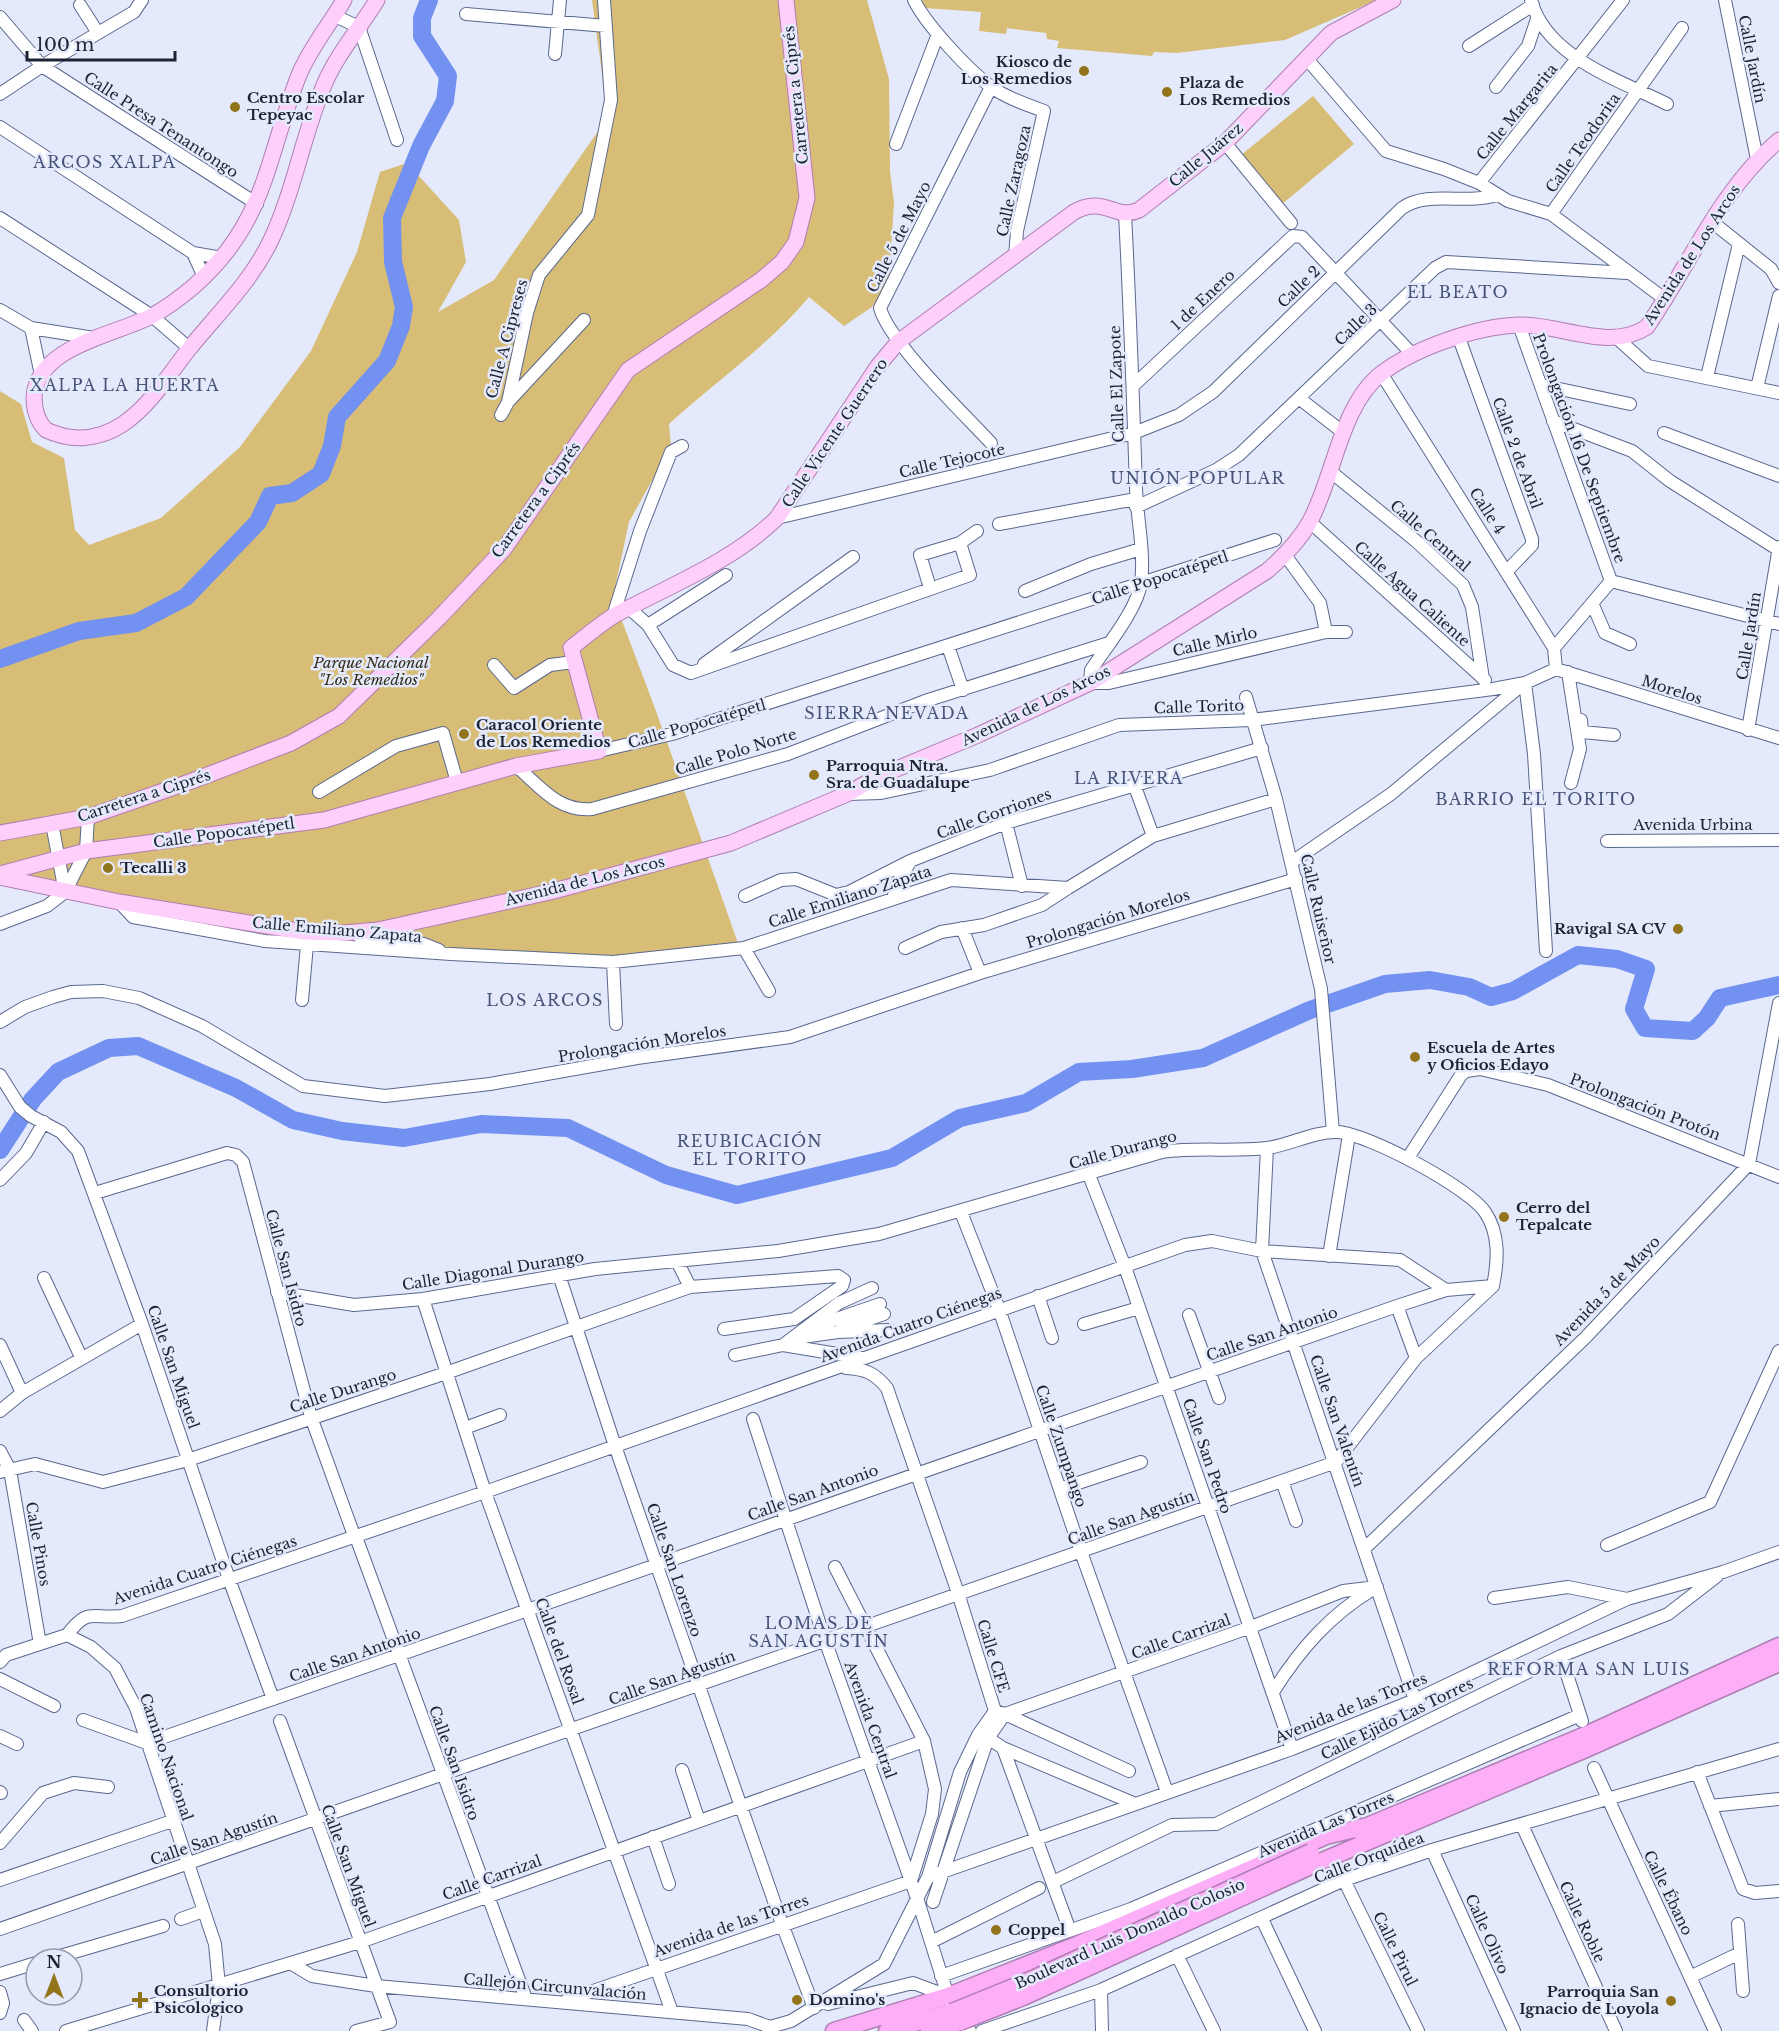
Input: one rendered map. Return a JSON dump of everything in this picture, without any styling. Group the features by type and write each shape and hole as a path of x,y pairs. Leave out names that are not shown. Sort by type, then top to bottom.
{"highway":[{"name":"Avenida Las Torres","path":"1367,1834 1779,1646"},
{"name":"Avenida Las Torres","path":"1367,1834 1586,1749 1779,1663"},
{"name":"Boulevard Luis Donaldo Colosio","path":"888,2031 952,2012 1026,1982 1367,1834"},
{"path":"834,2031 948,1996 1074,1946 1326,1836 1367,1834"},
{"path":"969,2030 1344,1858 1367,1834"},
{"name":"Boulevard Luis Donaldo Colosio","path":"929,2031 1023,1996 1313,1858"}],"main road":[{"path":"344,0 300,73 257,204 222,258 180,298 152,316 94,338 61,355 41,375 34,397 34,408 40,423 46,430 64,437 88,438 123,424 153,396 189,348 245,284 271,239 325,83 377,0"},
{"name":"Carretera a Ciprés","path":"0,833 88,817 291,743 339,716 439,618 504,549 628,370 761,280 782,262 796,242 807,198 786,0"},
{"name":"Calle Juárez","path":"1125,215 1139,210 1225,143 1331,33 1393,0"},
{"name":"Avenida de Los Arcos","path":"0,875 65,892 119,902 304,932 344,933 378,930 554,891 731,843 847,794 875,778 978,735 1090,683 1246,585 1285,555 1310,522 1344,433 1365,391 1381,374 1412,354 1482,330 1519,325 1618,339 1635,335 1647,327 1666,300 1711,222 1757,159 1779,140"},
{"name":"Calle Vicente Guerrero","path":"572,655 613,616 656,596 760,534 777,518 878,366 898,342 1082,207 1098,204 1125,215"},
{"path":"572,655 599,752"},
{"name":"Calle Popocatépetl","path":"0,875 59,856 86,851 324,820 516,766 599,752"}],"street":[{"path":"0,94 42,66 134,12 142,0"},
{"path":"555,54 560,0"},
{"name":"Calle A Cipreses","path":"501,416 508,402 527,313 539,275 588,215 611,100 604,0"},
{"path":"914,0 924,18 938,34 991,87"},
{"name":"Calle Margarita","path":"1479,183 1623,0"},
{"name":"Calle Jardín","path":"1725,0 1757,159"},
{"path":"1469,46 1532,3 1537,20 1549,36 1579,58 1667,104"},
{"path":"80,5 98,33"},
{"path":"466,14 606,26"},
{"path":"335,16 359,27 397,140"},
{"name":"Calle Presa Tenantongo","path":"0,17 42,66 257,204"},
{"path":"1496,87 1528,46 1537,20"},
{"name":"Calle Teodorita","path":"1551,214 1682,28"},
{"path":"896,144 938,34"},
{"path":"1307,59 1386,151 1444,169 1479,183 1496,195 1551,214 1666,300"},
{"name":"Calle Zaragoza","path":"991,87 1008,97 1044,111 1017,231 1015,257"},
{"name":"Calle 5 de Mayo","path":"991,87 880,308 882,317 898,342 991,443"},
{"path":"0,127 193,253 222,258"},
{"path":"1225,143 1291,223"},
{"name":"Calle 2","path":"1134,433 1179,414 1213,392 1334,273 1412,201 1470,201 1496,195"},
{"name":"Calle El Zapote","path":"1090,683 1092,670 1133,605 1140,584 1141,549 1136,503 1134,385 1125,215"},
{"path":"0,218 152,316 189,348"},
{"path":"1711,222 1771,269 1779,284"},
{"name":"1 de Enero","path":"1134,385 1293,236 1302,237 1334,273"},
{"path":"1707,377 1739,244"},
{"path":"193,253 204,277"},
{"name":"Calle 3","path":"999,524 1136,503 1228,464 1300,399 1435,268 1446,262 1627,273"},
{"path":"1334,273 1412,354"},
{"path":"1757,388 1779,296"},
{"path":"0,310 31,328 94,338"},
{"path":"508,402 584,320"},
{"name":"Prolongación 16 De Septiembre","path":"1519,325 1611,581"},
{"path":"31,328 41,375"},
{"name":"Calle 2 de Abril","path":"1459,338 1532,538 1532,545 1507,571"},
{"path":"1618,339 1648,366 1779,393"},
{"name":"Calle 4","path":"1381,374 1507,571 1567,672"},
{"path":"1541,385 1630,404"},
{"path":"1300,399 1344,433"},
{"path":"1553,421 1632,451 1670,481 1779,549"},
{"name":"Calle Tejocote","path":"777,518 1134,433"},
{"path":"1664,433 1779,476"},
{"path":"613,616 640,531 671,452 682,446"},
{"name":"Calle Central","path":"1330,471 1416,541 1463,585 1472,607 1483,679"},
{"name":"Calle Agua Caliente","path":"1310,522 1493,689"},
{"path":"930,588 920,555 960,543 977,531"},
{"name":"Calle Popocatépetl","path":"599,752 672,734 1275,540"},
{"path":"630,609 648,625 673,665 691,673 970,574 960,543"},
{"path":"1025,591 1091,564 1141,549"},
{"name":"Calle Jardín","path":"1748,730 1779,549"},
{"path":"1285,555 1317,597 1326,632"},
{"path":"691,673 853,557"},
{"path":"648,625 726,575"},
{"path":"1554,648 1611,581 1779,624"},
{"path":"1592,603 1605,633 1630,644"},
{"name":"Calle Mirlo","path":"1090,683 1108,683 1326,632 1346,632"},
{"name":"Calle Polo Norte","path":"516,766 562,806 576,811 592,809 788,754 925,701 1110,643"},
{"path":"948,646 963,690"},
{"name":"Calle Vicente Guerrero","path":"494,665 514,688 550,665 572,655"},
{"path":"1567,672 1582,732 1614,735"},
{"path":"1567,672 1580,749 1571,783"},
{"name":"Morelos","path":"1567,672 1779,738"},
{"name":"Calle Torito","path":"847,794 881,793 990,770 1119,726 1252,720 1493,689 1567,672"},
{"path":"1292,862 1391,794 1525,683"},
{"path":"1525,683 1534,754 1546,951"},
{"name":"Calle Ruiseñor","path":"1246,697 1276,799 1322,989 1333,1132"},
{"path":"320,792 396,746 443,733 457,782"},
{"name":"Calle Gorriones","path":"745,896 781,880 796,879 836,895 849,892 910,861 1006,823 1262,748"},
{"path":"1134,784 1153,836"},
{"path":"905,948 941,932 984,925 1042,905 1153,836 1276,799"},
{"path":"0,924 47,906 65,892 86,851 88,817"},
{"path":"1006,823 1022,886"},
{"path":"52,824 65,892"},
{"name":"Avenida Urbina","path":"1607,841 1779,840"},
{"path":"893,899 897,884 910,861"},
{"name":"Prolongación Morelos","path":"0,1022 25,1007 71,992 103,991 140,998 237,1045 303,1086 385,1096 490,1084 637,1058 790,1037 980,973 1296,879"},
{"name":"Calle Emiliano Zapata","path":"119,902 133,917 266,941 451,954 614,962 744,948 951,880 1068,888"},
{"path":"962,927 980,973"},
{"name":"Calle Emiliano Zapata","path":"344,933 424,944 451,954"},
{"path":"302,1000 307,945"},
{"path":"744,948 769,991"},
{"path":"614,962 616,1024"},
{"path":"1749,1164 1779,1003"},
{"name":"Prolongación Protón","path":"1408,1158 1461,1075 1466,1071 1480,1070 1548,1085 1779,1177"},
{"name":"Calle San Miguel","path":"0,1075 20,1107 31,1116 61,1132 78,1151 142,1324 229,1579 273,1699"},
{"path":"0,1180 26,1153 44,1122"},
{"name":"Calle Durango","path":"678,1263 778,1251 879,1234 1162,1152 1267,1148 1333,1132 1349,1135 1408,1158 1476,1202 1484,1211 1493,1229 1497,1250 1493,1286"},
{"path":"1329,1256 1349,1135"},
{"name":"Calle San Valentín","path":"1267,1148 1262,1251 1336,1462 1415,1700"},
{"name":"Calle San Isidro","path":"95,1193 227,1153 236,1155 243,1162 311,1418 526,1999"},
{"name":"Avenida 5 de Mayo","path":"1364,1549 1586,1337 1749,1164"},
{"name":"Calle San Pedro","path":"1089,1175 1125,1267 1292,1749"},
{"name":"Calle Zumpango","path":"961,1212 999,1309 1081,1552 1167,1792"},
{"name":"Avenida Cuatro Ciénegas","path":"67,1635 79,1618 122,1616 325,1546 354,1533 392,1523 485,1492 999,1309 1201,1242 1212,1241 1262,1251 1400,1260 1446,1290"},
{"path":"678,1263 690,1287"},
{"name":"Calle Diagonal Durango","path":"277,1292 354,1305 423,1299 559,1275 678,1263"},
{"name":"Calle San Lorenzo","path":"559,1275 574,1329 782,1924 814,2008"},
{"name":"Calle Durango","path":"5,1471 35,1464 103,1482 188,1460 574,1329 690,1287 838,1276 844,1280 842,1286 794,1319 724,1329"},
{"path":"44,1278 81,1357"},
{"path":"1336,1462 1416,1358 1493,1286"},
{"name":"Calle San Antonio","path":"147,1743 916,1472 1167,1388 1397,1306 1446,1290 1493,1286"},
{"path":"787,1342 839,1303 872,1288"},
{"path":"1038,1296 1052,1338"},
{"name":"Calle del Rosal","path":"423,1299 485,1492 672,2012"},
{"path":"1397,1306 1416,1358"},
{"path":"1084,1324 1139,1308"},
{"path":"802,1330 882,1309 844,1326 838,1332"},
{"path":"1189,1315 1220,1398"},
{"path":"0,1411 22,1393 142,1324"},
{"path":"735,1355 838,1332 889,1330"},
{"path":"787,1342 862,1359"},
{"path":"0,1345 22,1393"},
{"path":"1607,1545 1710,1502 1779,1351"},
{"name":"Calle CFE","path":"839,1367 861,1368 877,1375 887,1388 1000,1713 988,1738 933,1902"},
{"path":"465,1428 500,1415"},
{"name":"Avenida Central","path":"753,1419 825,1640 918,1901 948,1996 969,2030"},
{"name":"Calle Pinos","path":"0,1451 40,1644"},
{"path":"1060,1489 1142,1462"},
{"name":"Calle San Agustín","path":"0,1929 315,1821 698,1684 1336,1462"},
{"path":"1282,1481 1296,1521"},
{"name":"Avenida de las Torres","path":"928,1877 1133,1803 1292,1749 1415,1700 1627,1599 1723,1572 1779,1552"},
{"path":"836,1567 864,1627 924,1741 935,1789 932,1814 911,1881"},
{"name":"Calle Ejido Las Torres","path":"1053,1882 1173,1825 1216,1824 1561,1656 1668,1614 1723,1572"},
{"path":"1273,1692 1294,1659 1318,1631 1346,1605 1377,1587"},
{"name":"Calle Carrizal","path":"1000,1713 1124,1673 1251,1628 1343,1591 1377,1587"},
{"path":"1494,1598 1568,1587 1627,1599"},
{"path":"2,1656 67,1635"},
{"name":"Camino Nacional","path":"67,1635 91,1647 115,1668 136,1708 214,1944 219,1986 213,2031"},
{"name":"Avenida Las Torres","path":"941,1976 1069,1928 1131,1908 1581,1719 1561,1656"},
{"path":"0,1680 54,1706"},
{"path":"1000,1713 1129,1771"},
{"name":"Calle CFE","path":"814,2008 884,1964 918,1901 928,1877 960,1772 978,1735 1000,1713"},
{"path":"83,1720 147,1743"},
{"name":"Calle San Miguel","path":"280,1721 390,2022 356,2031"},
{"path":"0,1736 17,1744"},
{"path":"988,1738 1003,1748 1133,1803"},
{"name":"Calle Carrizal","path":"66,2031 360,1942 924,1741"},
{"path":"1003,1748 1069,1928"},
{"name":"Calle Orquídea","path":"969,2030 1101,1990 1344,1880 1432,1850 1779,1749"},
{"name":"Calle Ébano","path":"1594,1768 1692,1976 1715,2031"},
{"path":"682,1770 699,1821"},
{"path":"1697,1772 1743,1889 1755,1893 1779,1891"},
{"path":"0,1843 44,1793 74,1783 108,1787"},
{"path":"1710,1806 1779,1799"},
{"path":"0,1880 172,1821"},
{"name":"Calle Roble","path":"1522,1825 1616,2031"},
{"path":"653,1837 669,1884"},
{"name":"Calle Olivo","path":"1432,1850 1514,2031"},
{"name":"Calle Pirul","path":"1344,1880 1418,2031"},
{"name":"Avenida de las Torres","path":"562,2002 656,1967 911,1881"},
{"path":"931,1942 1039,1888"},
{"path":"181,1919 203,1911"},
{"path":"1262,1919 1315,2031"},
{"path":"1738,1924 1743,1991"},
{"path":"84,1949 163,1926"},
{"path":"1692,1976 1740,1953"},
{"path":"1177,1955 1215,2031"},
{"name":"Callejón Circunvalación","path":"292,1964 312,1976 376,1986 748,2019 770,2027 791,2021 814,2008"},
{"path":"0,1974 24,1967"},
{"path":"814,2008 913,1983 948,1996"},
{"path":"1101,1990 1102,2031"},
{"path":"0,1993 3,2003 0,2013"},
{"path":"24,2020 32,2031"}],"green space":[{"name":"Parque Nacional \"Los Remedios\"","path":"592,0 867,0 889,79 890,171 894,203 889,281 872,307 844,326 809,297 759,347 669,424 671,446 629,522 613,597 739,946 542,961 427,951 397,923 365,929 286,927 35,879 0,867 0,391 21,404 32,442 64,458 75,530 89,545 161,518 240,447 311,351 357,252 380,172 407,163 459,220 466,262 438,312 494,280 608,117"},
{"path":"922,0 1377,0 1285,40 1177,53 1154,52 1152,56 1057,48 1059,41 1047,39 1046,33 1007,28 1006,34 979,31 981,12 925,8"},
{"path":"1313,96 1354,144 1281,205 1240,156"}],"waterway":[{"path":"0,659 79,631 136,623 186,597 258,522 270,496 292,493 321,474 332,446 337,417 387,361 401,326 404,307 393,262 392,218 421,146 445,101 448,76 422,36 422,18 429,0"},
{"path":"0,1150 33,1099 58,1072 109,1048 138,1046 236,1088 293,1120 342,1131 404,1138 481,1124 568,1128 666,1175 737,1195 892,1158 960,1118 1026,1103 1079,1072 1132,1069 1203,1058 1310,1010 1385,984 1430,980 1469,987 1491,997 1513,991 1578,955 1617,959 1646,969 1634,1009 1645,1028 1693,1031 1707,1018 1720,998 1779,985"}],"place":[{"name":"Kiosco de Los Remedios","path":"1084,71"},
{"name":"Plaza de Los Remedios","path":"1167,92"},
{"name":"Centro Escolar Tepeyac","path":"235,107"},
{"name":"Caracol Oriente de Los Remedios","path":"464,734"},
{"name":"Parroquia Ntra. Sra. de Guadalupe","path":"814,775"},
{"name":"Tecalli 3","path":"108,868"},
{"name":"Ravigal SA CV","path":"1678,929"},
{"name":"Escuela de Artes y Oficios Edayo","path":"1415,1057"},
{"name":"Cerro del Tepalcate","path":"1504,1217"},
{"name":"Coppel","path":"996,1930"},
{"name":"Consultorio Psicologico","path":"140,2000"},
{"name":"Domino's","path":"797,2000"},
{"name":"Parroquia San Ignacio de Loyola","path":"1671,2001"}],"district":[{"name":"ARCOS XALPA","path":"105,162"},
{"name":"EL BEATO","path":"1458,292"},
{"name":"XALPA LA HUERTA","path":"125,385"},
{"name":"UNIÓN POPULAR","path":"1198,478"},
{"name":"SIERRA NEVADA","path":"887,713"},
{"name":"LA RIVERA","path":"1129,778"},
{"name":"BARRIO EL TORITO","path":"1536,799"},
{"name":"LOS ARCOS","path":"545,1000"},
{"name":"REUBICACIÓN EL TORITO","path":"750,1150"},
{"name":"LOMAS DE SAN AGUSTÍN","path":"819,1632"},
{"name":"REFORMA SAN LUIS","path":"1589,1669"}]}
